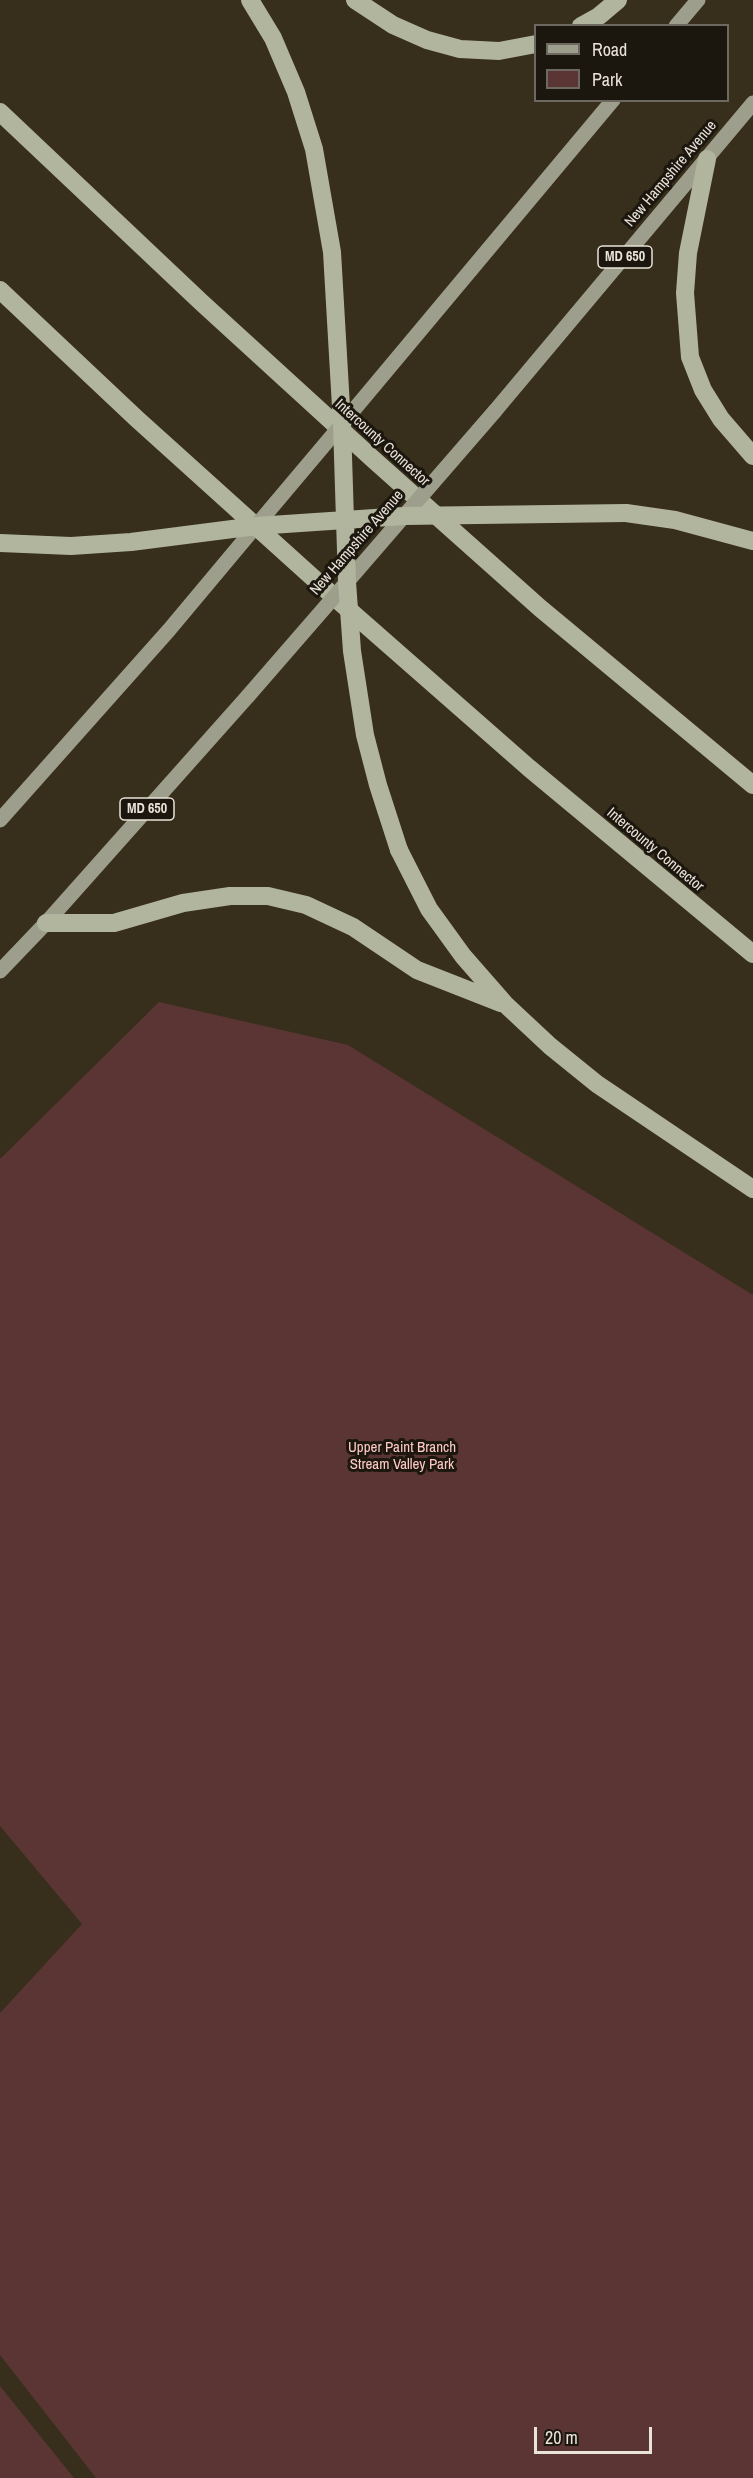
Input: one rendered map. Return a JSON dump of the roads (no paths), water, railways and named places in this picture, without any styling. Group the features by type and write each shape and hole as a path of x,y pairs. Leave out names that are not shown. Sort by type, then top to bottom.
{"highway":[{"path":"250,0 273,38 296,92 315,149 332,252 352,651 363,725 378,785 399,850 429,909 463,956 505,1004 550,1046 597,1084 753,1190"},
{"path":"355,0 393,25 427,40 460,50 499,51 534,44"},
{"path":"585,24 599,16 618,0"},
{"name":"Intercounty Connector","path":"0,112 192,294 400,484 540,608 753,785"},
{"path":"707,159 688,253 685,293 690,357 703,390 721,419 753,456"},
{"name":"Intercounty Connector","path":"0,290 137,419 359,619 529,768 753,954"},
{"path":"0,543 71,546 131,542 256,526 404,516 626,513 675,520 753,541"},
{"path":"46,923 114,923 183,903 230,896 268,896 306,905 353,927 417,970 505,1004"}],"main road":[{"path":"678,24 698,0"},
{"path":"0,820 169,630 611,102"},
{"name":"New Hampshire Avenue","path":"0,971 46,923 347,582 495,411 753,102"}],"park label":[{"name":"Upper Paint Branch Stream Valley Park","path":"402,1456"}]}
